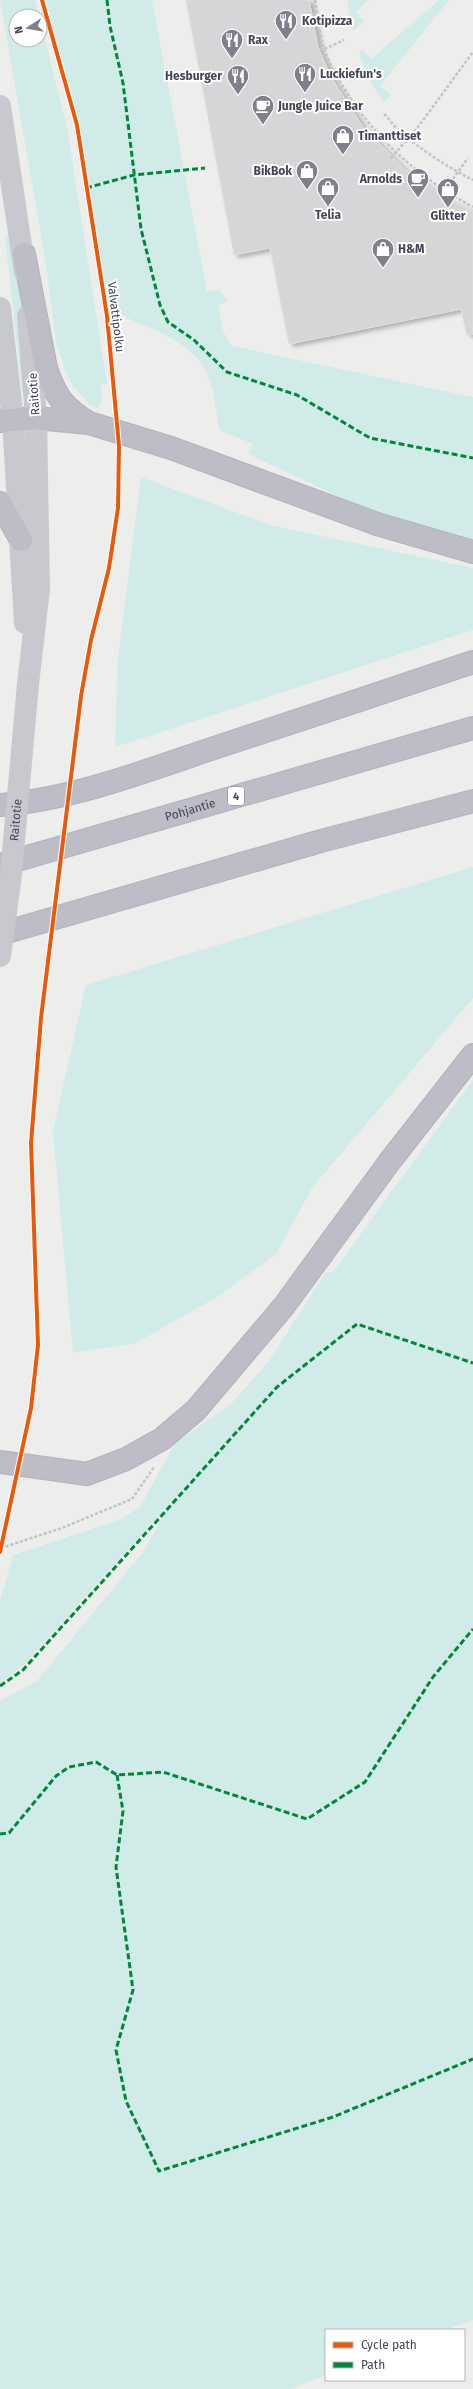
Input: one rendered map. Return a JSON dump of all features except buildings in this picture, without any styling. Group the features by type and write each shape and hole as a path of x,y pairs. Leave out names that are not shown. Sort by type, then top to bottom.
{"highway":[{"path":"24,254 46,368 52,386 71,413 89,423"},
{"path":"7,420 36,418 89,423 171,448 376,524 473,552"},
{"path":"0,503 21,540"},
{"path":"0,805 34,801 155,768 473,662"},
{"name":"Pohjantie","path":"0,865 473,728"},
{"path":"0,934 321,841 473,801"},
{"path":"3,1464 87,1474 126,1459 162,1439 196,1410 284,1306 390,1161 473,1055"}],"main road":[{"name":"Raitotie","path":"0,106 24,254 36,418 39,588 28,684 11,874 0,956"},
{"name":"Raitotie","path":"0,308 7,420 21,540 28,684"}],"path":[{"path":"315,0 324,49 341,85 368,124 396,154 420,175 473,207"},
{"path":"312,14 317,13"},
{"path":"320,51 344,40"},
{"path":"391,158 396,154 473,52"},
{"path":"384,114 398,130 408,138 457,172 473,180"},
{"path":"441,195 468,158"},
{"path":"0,1550 62,1528 132,1499 156,1465"},
{"path":"0,1550 2,1541"}],"shaded area":[{"path":"0,0 35,0 37,8 8,8 8,46"},
{"path":"46,0 152,0 207,292 219,290 228,301 218,305 223,331 232,346 473,397 473,542 354,504 249,454 253,444 219,430 213,393 209,379 195,356 170,337 127,318 113,309 108,299 75,109"},
{"path":"347,0 369,0 356,12 364,21 353,31"},
{"path":"439,0 449,0 380,86 391,95 384,103 367,76 359,53 362,49 371,59"},
{"path":"8,48 47,48 67,128 107,384 101,385 102,399 98,409 90,405 74,387 66,373 56,341 45,258"},
{"path":"14,235 23,315 26,393 22,393 5,236"},
{"path":"141,477 270,525 473,568 473,630 115,747 118,657"},
{"path":"473,867 473,998 312,1188 276,1254 217,1297 136,1343 73,1353 53,1131 86,985"},
{"path":"473,1080 473,2320 448,2329 325,2329 325,2375 290,2389 0,2389 0,1701 37,1681 143,1552 173,1500 21,1668 0,1683 0,1601 13,1555 119,1520 140,1507 175,1443 230,1405 269,1361 325,1273 333,1272"}],"marked path":[{"path":"107,0 110,26 123,83 141,229 160,305 168,322 194,340 227,372 297,395 370,438 473,458"},
{"path":"86,188 134,175 205,168"},
{"path":"0,1686 23,1670 277,1387 357,1324 473,1363"},
{"path":"0,1834 9,1833 56,1776 69,1767 96,1762 117,1775 163,1772 307,1819 365,1782 433,1677 473,1629"},
{"path":"117,1775 123,1811 116,1867 133,1990 116,2050 126,2101 159,2171 333,2117 473,2059"}],"cycle path":[{"name":"Valvattipolku","path":"0,1552 31,1408 38,1345 31,1143 41,1018 81,696 91,640 109,568 118,508 119,446 107,316 77,125 42,0"}],"place":[{"name":"Kotipizza","path":"286,40"},
{"name":"Rax","path":"232,60"},
{"name":"Luckiefun's","path":"305,94"},
{"name":"Hesburger","path":"238,96"},
{"name":"Jungle Juice Bar","path":"263,126"},
{"name":"Timanttiset","path":"343,156"},
{"name":"BikBok","path":"307,190"},
{"name":"Arnolds","path":"418,198"},
{"name":"Telia","path":"328,208"},
{"name":"Glitter","path":"448,208"},
{"name":"H&M","path":"383,268"}]}
